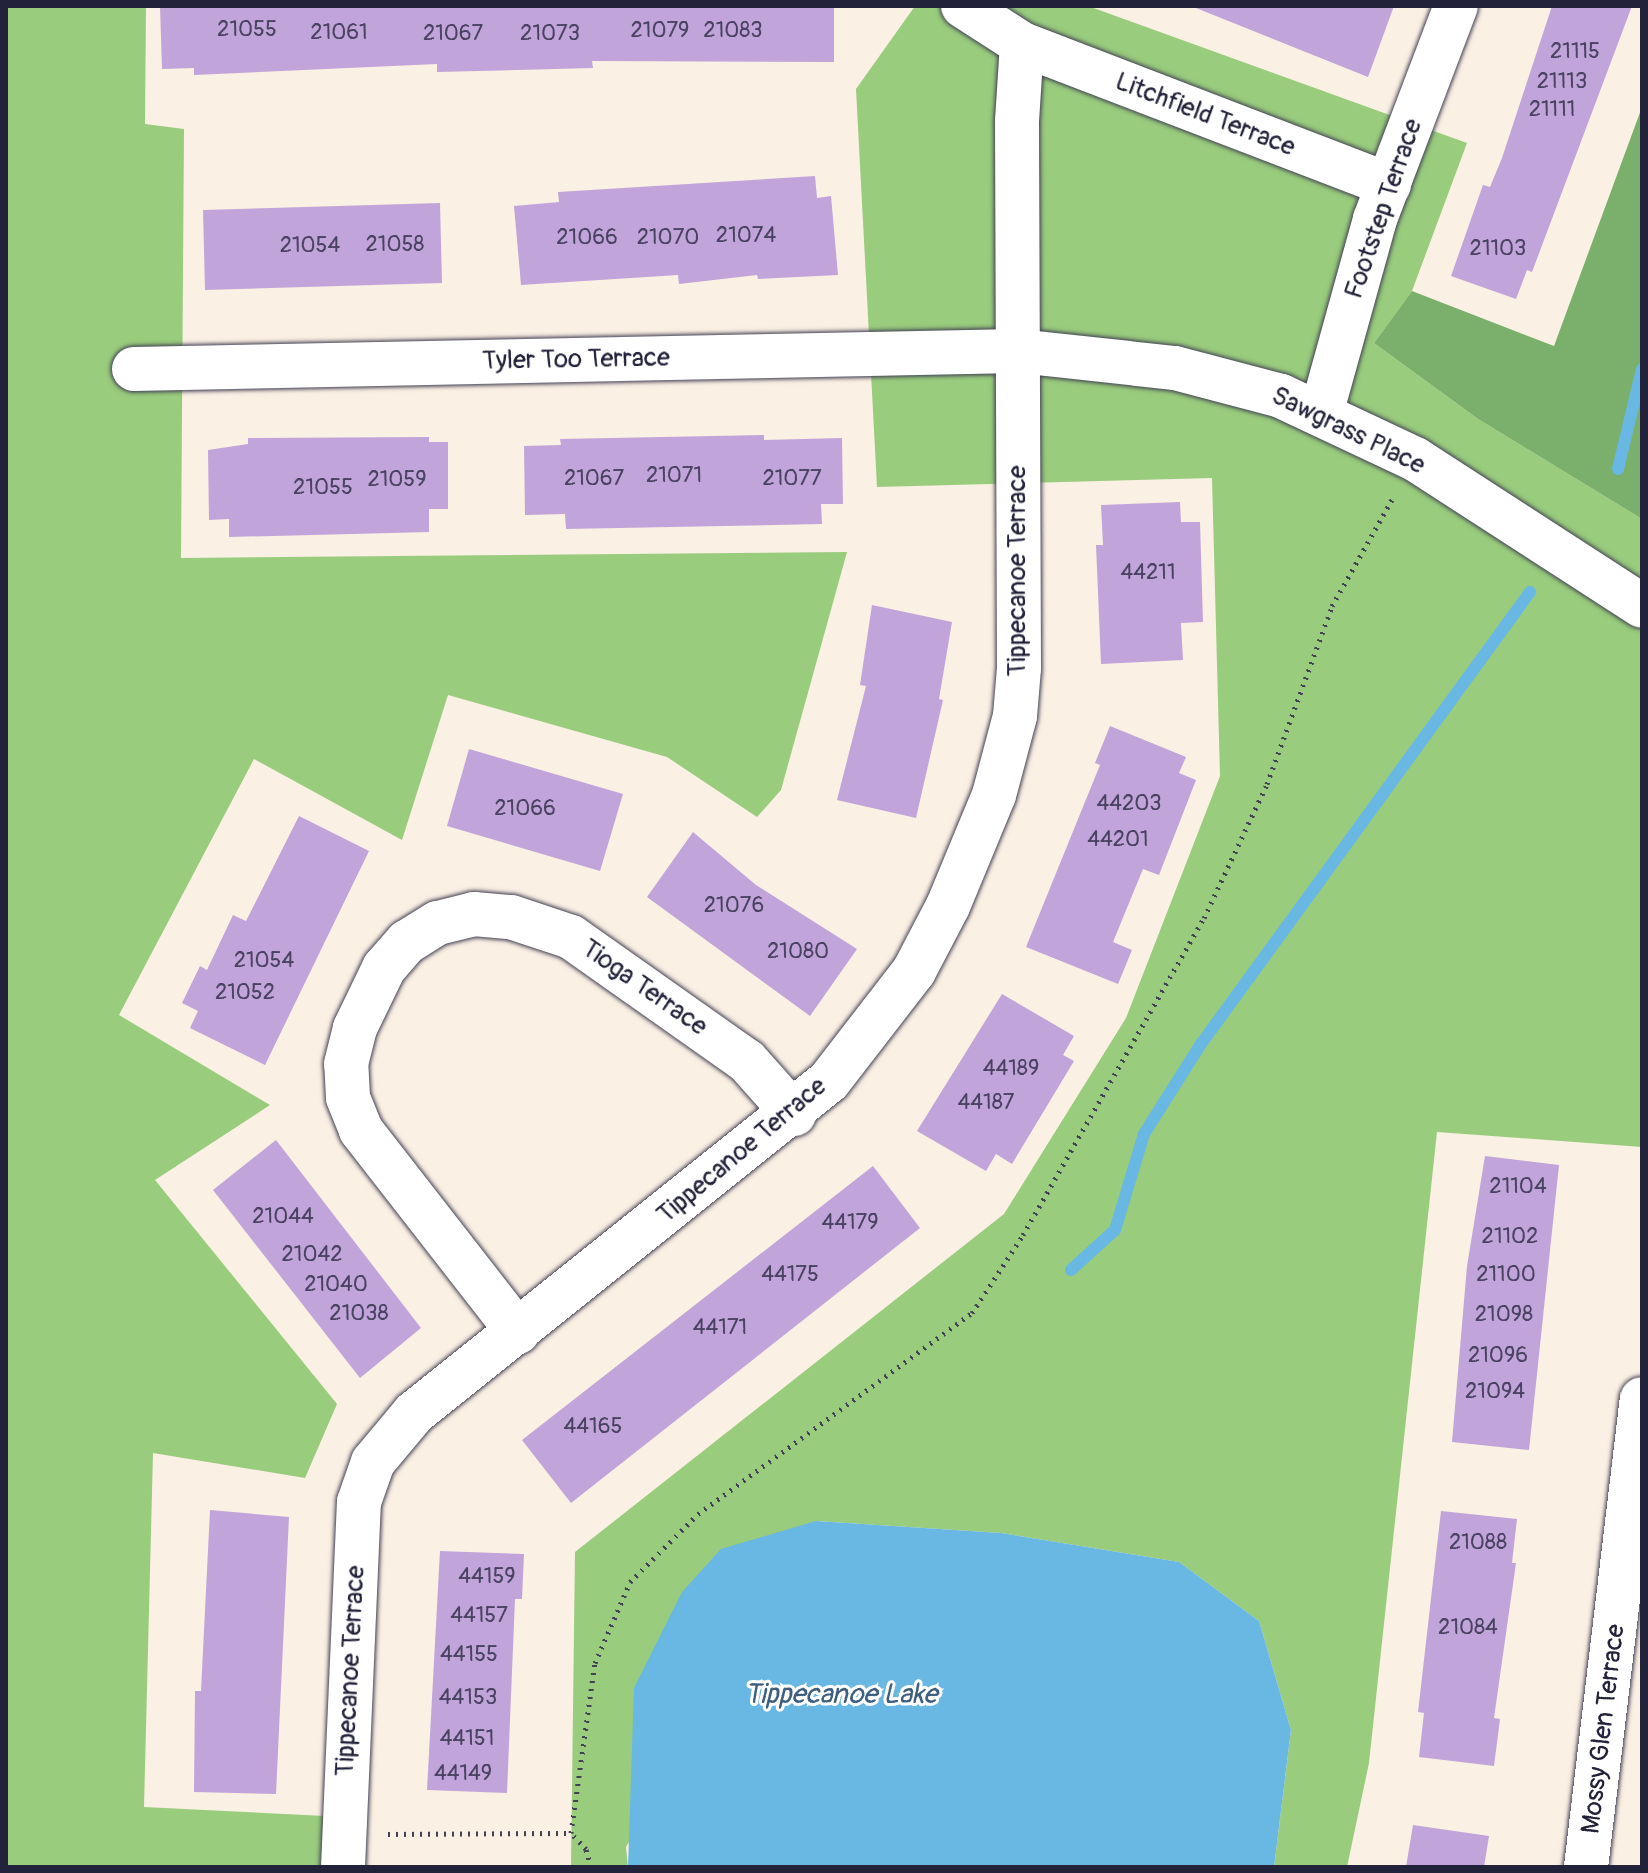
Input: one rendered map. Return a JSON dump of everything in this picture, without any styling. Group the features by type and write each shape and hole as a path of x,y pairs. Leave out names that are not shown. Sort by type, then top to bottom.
{"street":[{"name":"Litchfield Terrace","path":"963,6 1022,44 1389,185"},
{"name":"Footstep Terrace","path":"1321,414 1389,185 1456,6"},
{"path":"1018,351 1022,44"},
{"name":"Tyler Too Terrace","path":"134,369 1018,351"},
{"name":"Sawgrass Place","path":"1018,351 1175,368 1246,385 1321,414 1415,459 1642,606"},
{"name":"Tippecanoe Terrace","path":"343,1850 359,1502 373,1462 394,1432 794,1114 860,1047 914,971 948,906 1004,764 1019,668 1018,351"},
{"name":"Tioga Terrace","path":"518,1332 361,1130 348,1097 346,1064 355,1028 384,968 407,942 438,923 474,914 511,917 571,937 747,1061 794,1114"},
{"name":"Mossy Glen Terrace","path":"1586,1867 1642,1399"}],"path":[{"path":"571,1833 595,1663 630,1582 698,1514 835,1409 972,1313 1023,1235 1204,918 1267,784 1332,606 1415,459"},
{"path":"343,1850 571,1833"},
{"path":"571,1833 586,1849 591,1867"}],"green space":[{"path":"6,6 146,6 145,124 184,129 181,558 847,552 781,790 757,817 667,757 448,695 402,840 254,759 119,1015 270,1105 155,1180 337,1404 305,1478 153,1453 144,1807 325,1816 323,1867 6,1867"},
{"path":"915,6 1088,6 1467,143 1412,291 1374,343 1478,419 1642,519 1642,1147 1437,1132 1369,1763 1347,1867 1274,1867 1291,1730 1259,1621 1179,1562 1001,1533 816,1521 626,1847 628,1867 571,1867 575,1552 1004,1214 1126,1018 1220,776 1212,478 877,487 856,89"},
{"path":"1642,107 1642,519 1478,419 1374,343 1412,291 1554,346"}],"water":[{"name":"Tippecanoe Lake","path":"816,1521 1001,1533 1179,1562 1259,1621 1291,1730 1274,1867 628,1867 634,1688 682,1592 721,1549"}],"building":[{"path":"160,6 834,6 834,62 592,61 593,68 437,72 437,64 194,75 194,68 162,69"},
{"path":"1191,6 1394,6 1368,77"},
{"path":"1552,6 1632,6 1532,272 1527,270 1516,299 1451,276 1483,185 1490,187 1502,158"},
{"path":"815,176 817,198 831,196 838,275 758,279 757,275 679,284 678,275 521,285 514,206 559,202 558,192"},
{"path":"440,203 442,283 205,290 203,210"},
{"path":"764,435 764,440 842,438 843,504 821,504 822,524 566,529 565,514 525,515 524,446 561,445 560,439"},
{"path":"429,437 429,442 448,442 448,509 429,509 429,532 229,537 229,519 209,520 208,450 248,444 248,438"},
{"path":"1180,502 1181,522 1200,522 1203,622 1181,623 1183,660 1101,664 1096,545 1103,545 1101,505"},
{"path":"872,605 952,622 939,699 943,700 916,818 837,800 866,686 860,685"},
{"path":"1110,726 1186,757 1179,773 1196,780 1159,875 1143,869 1113,942 1132,950 1118,984 1026,947 1100,765 1095,763"},
{"path":"469,749 623,794 600,871 447,826"},
{"path":"299,816 369,851 265,1065 190,1028 198,1011 182,1003 200,966 207,970 233,915 246,921"},
{"path":"693,832 756,885 857,949 810,1016 647,897"},
{"path":"1002,994 1074,1036 1063,1055 1074,1061 1012,1164 996,1154 986,1171 917,1131"},
{"path":"276,1140 421,1328 360,1378 213,1190"},
{"path":"1485,1156 1559,1165 1529,1450 1452,1442 1467,1266"},
{"path":"873,1166 920,1228 571,1503 522,1440"},
{"path":"210,1510 289,1517 276,1794 194,1792 195,1691 201,1691"},
{"path":"1441,1511 1517,1519 1512,1563 1516,1563 1494,1718 1500,1719 1494,1766 1419,1757 1424,1713 1418,1712"},
{"path":"440,1551 524,1554 522,1599 515,1599 507,1793 427,1790"},
{"path":"1413,1825 1489,1836 1484,1867 1406,1867"}],"waterway":[{"path":"1618,469 1642,369"},
{"path":"1071,1270 1115,1230 1144,1134 1201,1044 1530,592"}]}
